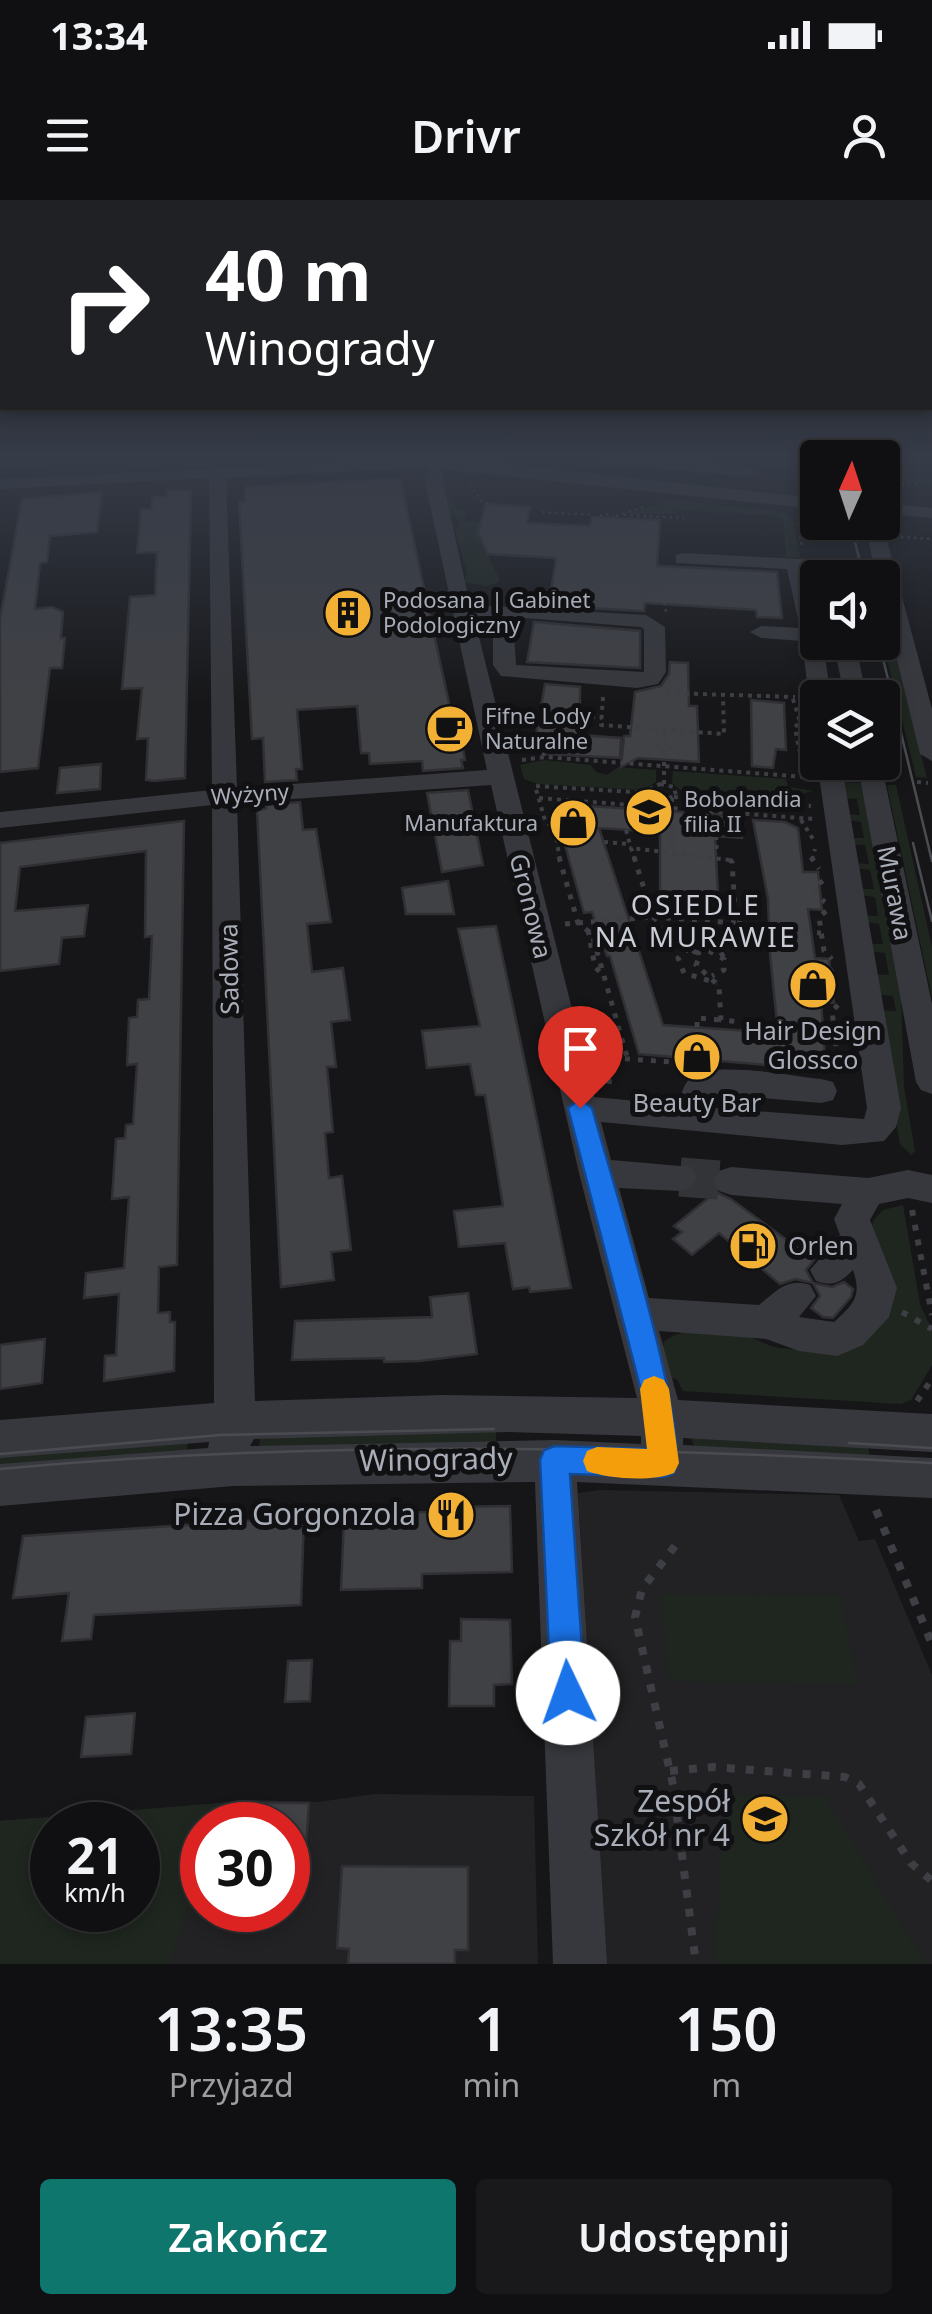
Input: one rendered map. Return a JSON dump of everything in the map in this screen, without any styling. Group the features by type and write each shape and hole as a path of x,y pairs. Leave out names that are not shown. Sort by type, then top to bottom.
{"street":[{"name":"Sadowa","path":"219,540 235,1281 233,1420 226,1465"},
{"name":"Gronowa","path":"446,540 459,600 513,776 536,926 661,1418 664,1463"},
{"path":"872,540 932,754"},
{"path":"684,558 800,563"},
{"path":"459,600 506,602 516,611 646,621 655,627 655,672 650,679 637,681 509,671 504,665 506,602"},
{"name":"Wyżyny","path":"0,820 226,796 513,776"},
{"name":"Murawa","path":"873,780 932,1082"},
{"path":"580,1108 856,1133 872,1132 884,1120 830,789"},
{"path":"697,1118 696,1093 704,1085 828,1084"},
{"path":"596,1173 680,1178"},
{"path":"731,1182 868,1192 920,1186"},
{"path":"632,1313 766,1322 822,1339 837,1339 849,1333 876,1305 878,1288 852,1219 868,1192"},
{"path":"828,1270 858,1240"},
{"path":"766,1322 797,1296"},
{"name":"Winogrady","path":"0,1438 233,1420 511,1413 927,1431"},
{"path":"555,1460 580,1964"},
{"name":"Winogrady","path":"0,1485 226,1465 555,1460 932,1478"}],"path":[{"path":"662,603 665,563 684,558"},
{"path":"602,568 599,595 646,598 647,587 662,588"},
{"path":"662,596 671,596"},
{"path":"604,689 601,725 724,734 723,696"},
{"path":"683,694 800,697"},
{"path":"793,697 800,722 795,727 798,750 811,756 830,789"},
{"path":"582,716 602,718"},
{"path":"664,784 664,753 671,750 665,743 665,730"},
{"path":"515,736 536,738 545,757"},
{"path":"545,757 664,767 830,789 810,806 658,798 650,793 535,786 513,776 521,760 545,757"},
{"path":"917,782 928,783"},
{"path":"650,793 654,786 664,784 676,789 672,850"},
{"path":"535,786 546,820 555,830 555,844 578,922 588,930 596,967 627,1058"},
{"path":"801,820 830,789"},
{"path":"539,798 801,820"},
{"path":"555,830 564,821 567,800"},
{"path":"801,820 814,840 812,863 823,872 824,880 815,886 817,896 828,910 819,918 824,951 833,960 834,968 827,974 828,984 839,994 840,1004 832,1011 840,1070 828,1084"},
{"path":"626,830 653,917 696,953 700,958 696,965 717,983 721,1020"},
{"path":"716,836 718,854"},
{"path":"604,842 718,854 732,862 736,923"},
{"path":"536,926 653,917 736,923 768,930 720,956 696,953"},
{"path":"690,948 678,958 680,969 691,978 717,983"},
{"path":"712,976 726,967 720,956"},
{"path":"697,1027 697,1018 721,1020 755,1023 756,1032"},
{"path":"920,1186 932,1315"},
{"path":"868,1494 932,1644"},
{"path":"676,1546 642,1590 636,1618 670,1771 696,1964"},
{"path":"670,1771 713,1767 845,1776 858,1784 911,1863 932,1882"}],"shaded area":[{"path":"458,540 481,540 499,579 486,586 463,582 467,574"},
{"path":"785,540 797,540 800,558 773,555 786,555"},
{"path":"887,660 896,660 927,778 916,777 900,712 900,680 892,680"},
{"path":"544,760 591,765 596,772 607,775 618,767 656,770 656,782 643,790 538,784 524,779 520,765"},
{"path":"673,771 786,779 788,787 814,791 795,795 795,800 684,793 672,783"},
{"path":"839,782 861,783 901,996 904,1087 915,1151 911,1155 900,1144 877,1010 896,1011 893,996 874,994 871,974 889,975 885,953 867,951 866,944 883,944 879,924 862,922 861,915 878,916 875,897 858,895 857,889 874,889 870,870 854,868 853,863 869,864 865,845 850,844 848,838 864,838 861,822 846,820 844,814 860,815 857,799 842,798"},
{"path":"887,785 896,785 932,947 932,998"},
{"path":"903,1205 920,1304 932,1330 932,1365 911,1400 901,1404 683,1391 677,1379 669,1378 662,1350 664,1342 681,1333 728,1333 797,1350 850,1344 873,1221 883,1210"},
{"path":"496,1425 496,1447 259,1446 260,1438"},
{"path":"691,1438 867,1441 871,1463 697,1452"},
{"path":"188,1441 187,1450 0,1473 0,1450"},
{"name":"Zespół Szkół nr 4","path":"600,1490 839,1495 859,1541 875,1539 932,1675 932,1964 606,1964 578,1493"},
{"path":"661,1594 840,1596 857,1684 670,1681"},
{"path":"374,1794 534,1796 538,1964 0,1964 0,1821 30,1819 30,1932 160,1932 160,1808 180,1806 180,1932 310,1932 310,1802 231,1802 255,1800 318,1802"},
{"path":"724,1794 825,1797 925,1964 715,1964"},
{"path":"180,1807 180,1930 170,1964 0,1964 0,1821 30,1819 30,1932 160,1932 160,1808"}],"building":[{"path":"14,540 50,540 47,562 40,563 35,609 52,607 63,612 61,638 65,638 62,668 50,668 38,768 0,772 0,619"},
{"path":"138,540 190,540 185,778 146,780 148,738 137,739 142,688 122,689 130,597 155,595 157,552 137,553"},
{"path":"241,540 414,540 454,726 459,726 463,768 423,771 422,761 370,764 369,753 361,753 357,706 297,710 302,769 296,769 297,780 265,782 263,738 252,739"},
{"path":"481,540 659,540 657,566 777,572 782,618 757,617 756,610 645,603 644,611 549,606 556,558 488,554"},
{"path":"534,622 640,631 640,668 527,662"},
{"path":"670,662 688,663 689,706 697,706 699,762 638,758 621,767 624,736 630,736 635,692 661,686 669,674"},
{"path":"545,684 580,687 580,735 621,738 620,758 547,754 549,741 536,735"},
{"path":"751,700 784,703 786,750 776,749 773,768 752,766"},
{"path":"101,764 100,789 57,793 60,768"},
{"path":"468,790 483,865 442,872 427,793"},
{"path":"300,802 303,830 316,829 331,922 307,924 312,972 343,968 350,1020 331,1022 336,1067 327,1067 333,1132 325,1133 329,1178 342,1176 351,1250 331,1252 334,1280 281,1287 257,810 266,809 266,805"},
{"path":"572,805 741,816 742,838 715,836 718,894 660,891 660,832 599,828 663,1025 778,1033 768,899 753,820 785,822 798,828 803,872 818,872 822,910 808,909 815,958 829,959 834,1003 821,1002 826,1070 639,1054 610,956 592,912 584,913 563,838 565,825 570,825"},
{"path":"184,821 177,1265 159,1267 158,1313 170,1312 170,1322 175,1322 174,1371 104,1381 105,1356 116,1355 119,1294 84,1298 86,1273 124,1268 129,1197 112,1199 116,1139 125,1138 126,1125 133,1124 137,1064 127,1065 129,1018 137,1017 138,1000 149,999 152,936 145,937 146,851 20,867 15,911 88,905 84,936 62,938 59,964 0,971 0,843"},
{"path":"448,881 454,914 406,914 402,888"},
{"path":"496,926 571,1288 530,1292 529,1287 513,1289 505,1243 459,1247 454,1211 503,1206 485,1095 476,1095 470,1064 427,1068 422,1031 480,1026 458,929"},
{"path":"716,1192 814,1260 806,1270 813,1283 795,1279 780,1284 719,1233 692,1255 673,1239 682,1232 674,1226"},
{"path":"844,1282 853,1289 851,1297 833,1318 823,1317 811,1308 820,1296 813,1283 832,1287"},
{"path":"468,1293 477,1354 420,1361 292,1360 295,1321 432,1317 430,1297"},
{"path":"45,1339 42,1383 0,1389 0,1345"},
{"path":"510,1506 512,1572 422,1574 422,1588 341,1590 344,1519 368,1519 368,1513 426,1512 441,1507"},
{"path":"304,1517 301,1605 94,1615 91,1639 62,1641 69,1593 13,1598 23,1536"},
{"path":"461,1619 510,1620 512,1684 494,1685 494,1706 449,1706 450,1641 461,1641"},
{"path":"312,1660 310,1701 285,1702 288,1661"},
{"path":"135,1713 131,1754 81,1757 86,1717"},
{"path":"342,1866 468,1867 468,1950 455,1950 455,1964 348,1964 349,1949 337,1948"}],"tunnel":[{"path":"680,1177 731,1181"}],"tram line":[{"path":"855,540 860,560"},
{"path":"883,660 932,861"},
{"path":"913,843 932,921"},
{"path":"0,1454 220,1435 494,1429"},
{"path":"849,1443 932,1448"},
{"path":"0,1469 233,1453 466,1449 932,1463"}],"slow traffic":[{"path":"597,1461 664,1463 654,1389"}],"place":[{"name":"Podosana | Gabinet Podologiczny","path":"348,613"},
{"name":"Fifne Lody Naturalne","path":"450,729"},
{"name":"Bobolandia filia II","path":"649,812"},
{"name":"Manufaktura","path":"573,823"},
{"name":"Hair Design Glossco","path":"813,985"},
{"name":"Beauty Bar","path":"697,1057"},
{"name":"Orlen","path":"753,1246"},
{"name":"Pizza Gorgonzola","path":"451,1515"},
{"name":"Zespół Szkół nr 4","path":"765,1819"}],"district":[{"name":"OSIEDLE NA MURAWIE","path":"696,921"}],"route":[{"path":"568,1693 555,1460 664,1463 659,1406 580,1108"}]}
